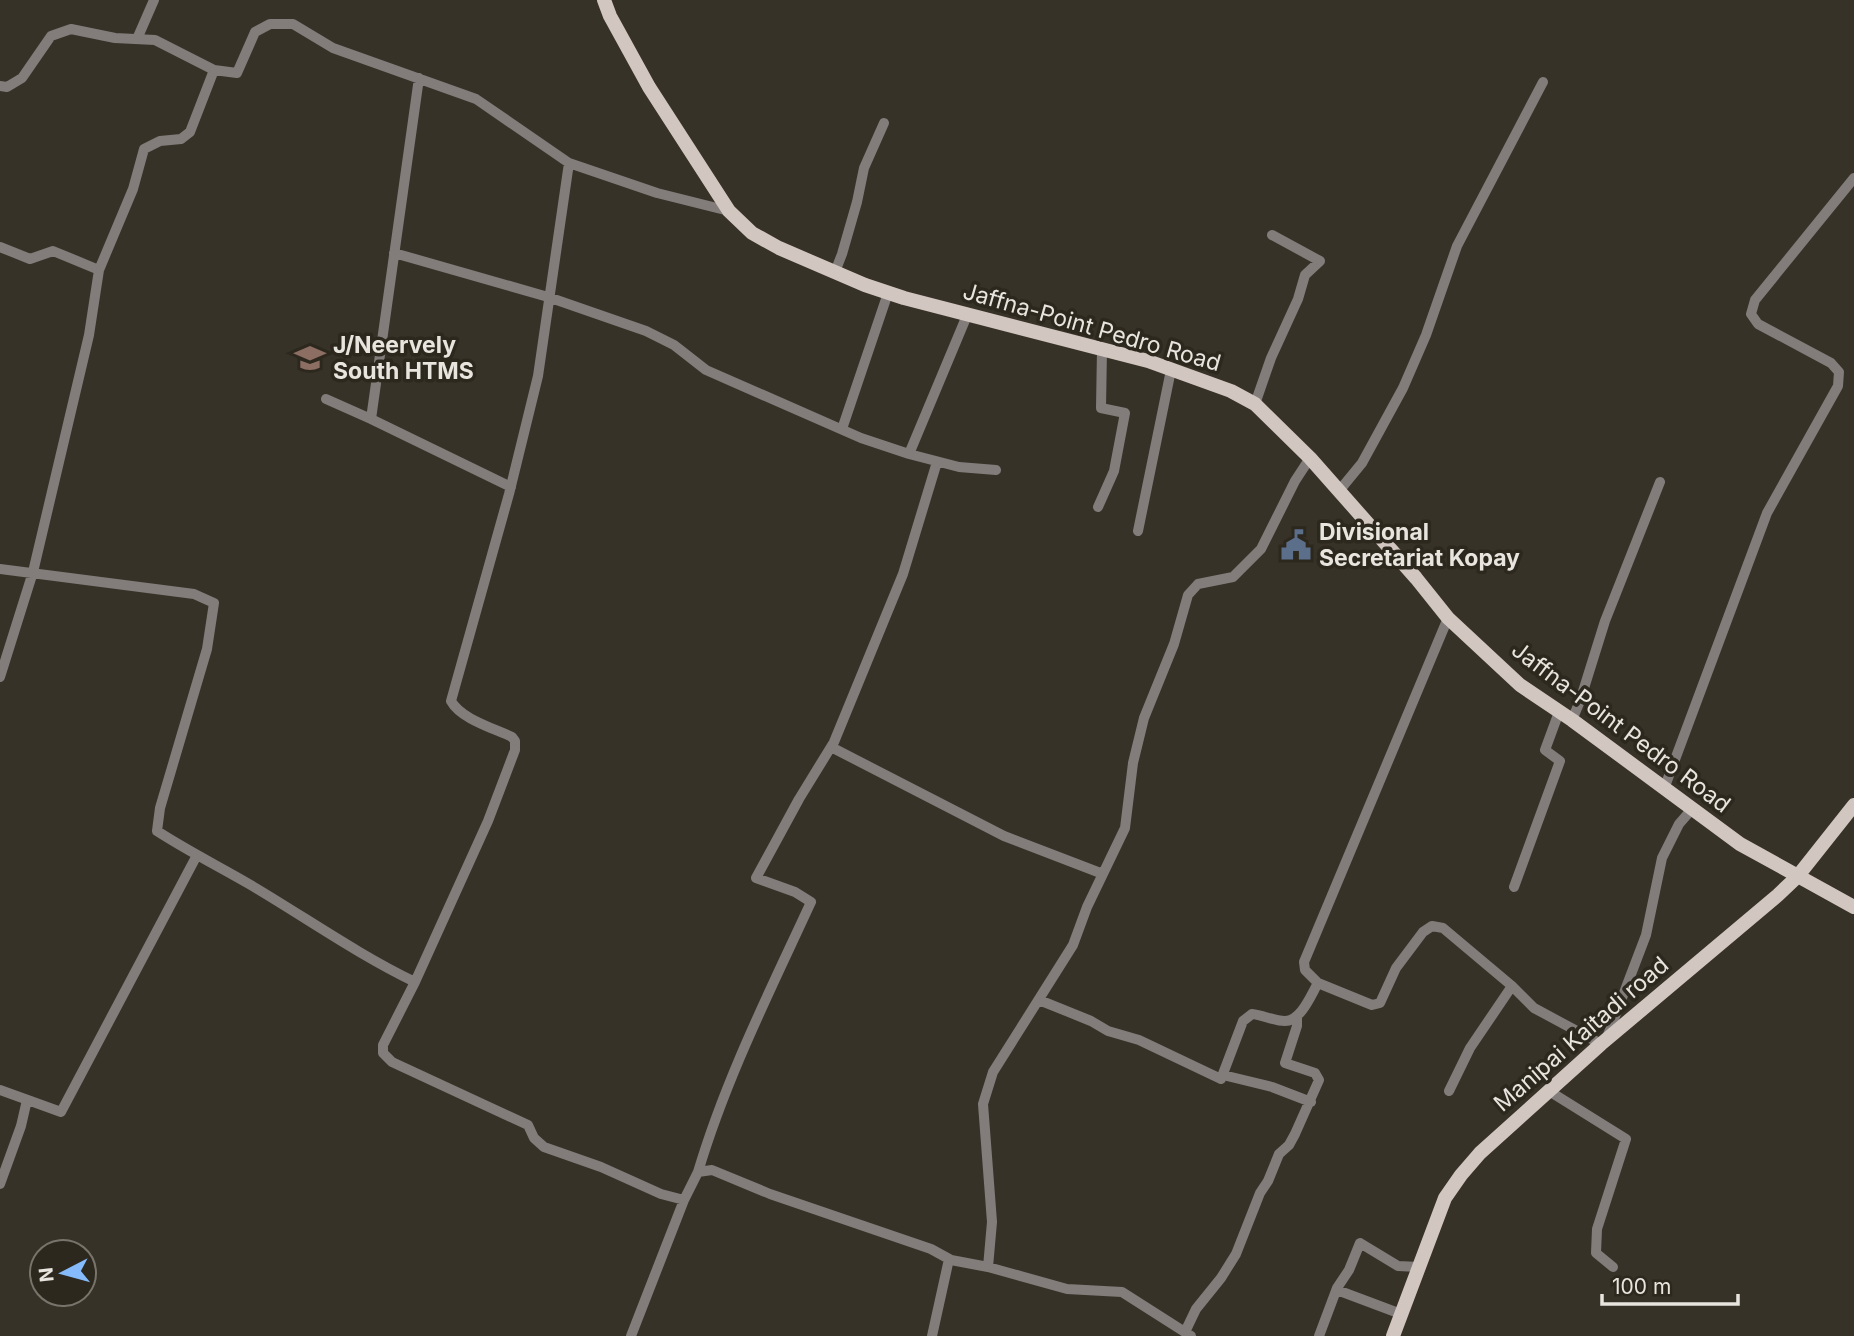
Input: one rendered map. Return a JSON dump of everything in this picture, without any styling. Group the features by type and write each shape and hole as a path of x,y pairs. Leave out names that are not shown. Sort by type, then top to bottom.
{"main road":[{"name":"Jaffna-Point Pedro Road","path":"604,0 649,87 729,211 752,233 779,248 888,293 1102,349 1231,391 1255,404 1310,458 1448,618 1520,685 1740,844 1854,907"},
{"name":"Manipai Kaitadi road","path":"1393,1336 1446,1198 1480,1153 1603,1042 1797,877 1854,805"}],"street":[{"path":"137,39 154,0"},
{"path":"0,86 7,87 22,78 51,36 71,29 115,38 155,40 214,70 237,73 255,32 270,24 293,24 333,48 476,99 569,163 657,193 729,211"},
{"path":"0,677 33,572 89,335 99,270 133,189 144,149 160,141 181,139 190,132 214,70"},
{"path":"371,419 419,78"},
{"path":"1339,491 1362,463 1404,388 1457,246 1543,82"},
{"path":"835,272 846,242 864,168 884,123"},
{"path":"569,163 538,376 511,487 451,701 466,714 512,737 515,750 488,821 415,982 383,1045 383,1054 392,1062 528,1125 534,1138 544,1147 601,1167 661,1194 684,1200"},
{"path":"1664,789 1767,513 1838,386 1839,372 1830,363 1758,324 1751,314 1755,300 1854,178"},
{"path":"1255,404 1271,358 1298,299 1305,275 1320,261 1272,235"},
{"path":"0,247 30,259 53,251 99,270"},
{"path":"394,253 548,297 646,331 674,345 706,370 842,429 909,454 959,467 996,470"},
{"path":"842,429 888,293"},
{"path":"909,454 968,313"},
{"path":"1098,507 1114,471 1125,413 1101,408 1102,349"},
{"path":"1138,531 1171,370"},
{"path":"326,399 511,487"},
{"path":"988,1267 992,1222 983,1104 993,1072 1073,945 1087,907 1125,828 1133,763 1144,718 1174,644 1188,595 1198,584 1240,573 1261,550 1295,481 1310,458"},
{"path":"631,1336 684,1200 698,1172 713,1122 741,1054 811,902 795,892 756,878 831,747 903,574 937,461"},
{"path":"1514,887 1560,761 1545,750 1566,716 1580,701 1605,621 1660,482"},
{"path":"0,569 194,594 214,603 206,649 160,808 156,831 376,963 415,982"},
{"path":"1448,618 1304,962 1305,970 1318,983 1373,1005 1380,1003 1396,968 1423,932 1432,926 1443,928 1534,1008 1603,1042 1646,935 1662,858 1679,824 1692,809"},
{"path":"831,747 1004,836 1103,874"},
{"path":"0,1090 61,1112 196,857"},
{"path":"698,1172 712,1170 771,1194 931,1249 949,1259 1067,1289 1122,1292 1188,1334 1196,1309 1236,1254 1279,1154 1289,1145 1311,1102 1319,1080 1315,1073 1285,1063 1297,1026 1297,1016 1318,983"},
{"path":"1449,1090 1470,1048 1512,986"},
{"path":"1039,1000 1091,1021 1108,1031 1139,1040 1222,1079 1243,1020 1252,1014 1286,1021 1297,1016"},
{"path":"1223,1075 1272,1087 1311,1102"},
{"path":"1549,1091 1626,1139 1597,1229 1596,1253 1613,1267"},
{"path":"0,1184 21,1126 27,1100"},
{"path":"1319,1336 1360,1243 1398,1266 1419,1267"},
{"path":"932,1336 949,1259"},
{"path":"1337,1290 1401,1314"}],"place":[{"name":"J/Neervely South HTMS","path":"310,358"},
{"name":"Divisional Secretariat Kopay","path":"1296,545"}]}
